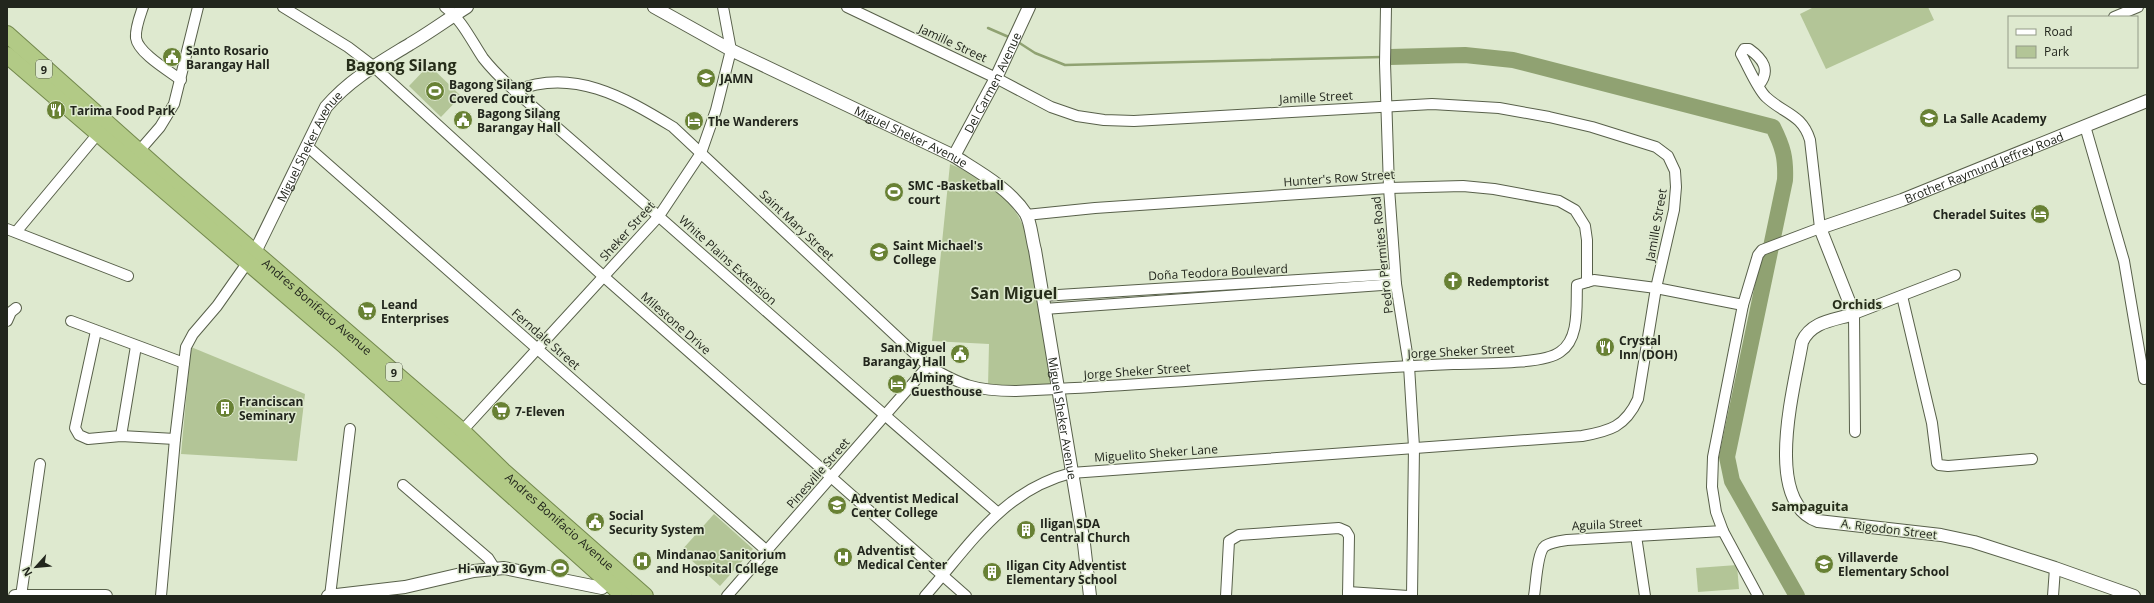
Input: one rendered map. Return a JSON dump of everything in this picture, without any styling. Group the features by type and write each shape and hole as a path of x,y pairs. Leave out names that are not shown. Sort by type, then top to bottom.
{"highway":[{"name":"Andres Bonifacio Avenue","path":"7,34 103,128 251,258 462,431 503,471 608,584 645,596"},
{"name":"Andres Bonifacio Avenue","path":"7,55 103,128 140,150 251,258 344,345 608,584 624,596"}],"street":[{"path":"143,7 137,31 138,45 144,52 181,80"},
{"path":"140,150 160,127 174,104 198,7"},
{"name":"Milestone Drive","path":"283,7 348,47 373,66 603,276 832,476 966,596"},
{"path":"445,7 455,14"},
{"name":"Miguel Sheker Avenue","path":"251,258 326,107 340,91 373,66 467,7"},
{"name":"Miguel Sheker Avenue","path":"654,7 731,50 954,156 981,173 1007,193 1026,215 1035,250 1057,390 1084,544 1090,596"},
{"name":"Sheker Street","path":"462,431 659,216 701,153 724,85 731,50 723,7"},
{"name":"Jamille Street","path":"847,7 996,78 1051,107 1077,116 1104,120 1134,121 1432,104 1499,108 1592,127 1656,147 1668,156 1675,171 1676,187 1671,224 1656,288 1638,399 1632,411 1620,424 1605,432 1582,436 1414,447"},
{"name":"Del Carmen Avenue","path":"954,156 996,78 1029,7"},
{"name":"Pedro Permites Road","path":"1386,7 1385,63 1389,188 1395,279 1409,366 1414,447 1412,596"},
{"path":"2116,13 2138,7"},
{"name":"White Plains Extension","path":"455,14 484,59 515,92 659,216 885,417 997,512"},
{"name":"Saint Mary Street","path":"515,92 531,85 556,81 581,84 614,94 646,110 673,127 928,366 954,382 987,391 1057,390"},
{"path":"1759,85 1767,98 1801,121 1806,128 1810,140 1820,228 1854,314 1855,432"},
{"name":"Brother Raymund Jeffrey Road","path":"1820,228 1902,200 2147,101"},
{"path":"2085,126 2124,260 2144,379"},
{"path":"103,128 11,230 128,276"},
{"name":"Ferndale Street","path":"307,146 767,551"},
{"name":"Hunter's Row Street","path":"1026,215 1095,208 1389,188 1471,186 1533,195 1569,205 1575,210 1585,226 1587,240 1587,282"},
{"path":"1758,596 1723,531 1716,512 1712,487 1713,458 1742,305 1758,255 1768,247 1820,228"},
{"path":"161,596 175,439 186,347 192,334 217,306 251,258"},
{"path":"1854,314 1955,276"},
{"name":"Doña Teodora Boulevard","path":"1042,296 1395,279"},
{"name":"Doña Teodora Boulevard","path":"1044,309 1395,279"},
{"path":"1587,282 1594,280 1656,288 1742,305"},
{"name":"Jorge Sheker Street","path":"1057,390 1409,366 1508,362 1549,357 1560,353 1568,344 1574,332 1577,285 1587,282"},
{"path":"1902,296 1932,423 1937,463 1948,466 2032,459"},
{"path":"7,320 11,312 16,308"},
{"name":"A. Rigodon Street","path":"1854,314 1811,328 1802,342 1787,447 1786,471 1792,495 1801,511 1808,517 1818,521 1941,536 1974,542 2055,568 2134,596"},
{"path":"72,321 184,363"},
{"path":"96,331 75,428 79,435 88,438 121,436 175,439"},
{"path":"121,436 136,346"},
{"name":"Pinesville Street","path":"727,596 928,366"},
{"path":"350,429 329,596 405,587 474,571 495,569 524,571 608,584"},
{"name":"Miguelito Sheker Lane","path":"926,596 997,512 1033,486 1052,478 1071,473 1414,447"},
{"path":"21,596 40,464"},
{"path":"403,485 488,558 495,569"},
{"path":"1226,596 1229,541 1232,538 1239,535 1340,528 1346,531 1349,536 1348,594 1408,596"},
{"name":"Aguila Street","path":"1534,596 1540,553 1544,546 1567,540 1723,531"},
{"path":"1636,536 1645,596"},
{"path":"2053,596 2055,568"},
{"path":"15,596 106,596"}],"green space":[{"path":"1814,7 1928,7 1934,20 1826,69 1800,14"},
{"name":"Bagong Silang Covered Court","path":"429,65 461,96 441,117 409,86"},
{"path":"950,164 976,176 997,190 1013,208 1027,234 1053,386 988,386 989,344 932,341"},
{"path":"191,347 305,394 297,461 181,454"},
{"path":"714,514 753,549 720,586 681,551"},
{"path":"1737,565 1739,589 1698,592 1696,568"}],"waterway":[{"path":"988,28 1011,38"},
{"path":"1018,42 1035,53 1065,65 1382,57"},
{"path":"1390,57 1465,55 1513,60 1773,127 1783,153 1785,180 1727,457 1732,481 1797,596"}],"place":[{"name":"Santo Rosario Barangay Hall","path":"172,57"},
{"name":"JAMN","path":"706,78"},
{"name":"Bagong Silang Covered Court","path":"435,91"},
{"name":"Tarima Food Park","path":"56,110"},
{"name":"La Salle Academy","path":"1929,118"},
{"name":"Bagong Silang Barangay Hall","path":"463,120"},
{"name":"The Wanderers","path":"694,121"},
{"name":"SMC -Basketball court","path":"894,192"},
{"name":"Cheradel Suites","path":"2040,214"},
{"name":"Saint Michael's College","path":"879,252"},
{"name":"Redemptorist","path":"1453,281"},
{"name":"Leand Enterprises","path":"367,311"},
{"name":"Crystal Inn (DOH)","path":"1605,347"},
{"name":"San Miguel Barangay Hall","path":"960,354"},
{"name":"Alming Guesthouse","path":"897,384"},
{"name":"Franciscan Seminary","path":"225,408"},
{"name":"7-Eleven","path":"501,411"},
{"name":"Adventist Medical Center College","path":"837,505"},
{"name":"Social Security System","path":"595,522"},
{"name":"Iligan SDA Central Church","path":"1026,530"},
{"name":"Adventist Medical Center","path":"843,557"},
{"name":"Mindanao Sanitorium and Hospital College","path":"642,561"},
{"name":"Villaverde Elementary School","path":"1824,564"},
{"name":"Hi-way 30 Gym","path":"560,568"},
{"name":"Iligan City Adventist Elementary School","path":"992,572"}],"district":[{"name":"Bagong Silang","path":"401,65"},
{"name":"San Miguel","path":"1014,293"},
{"name":"Orchids","path":"1857,304"},
{"name":"Sampaguita","path":"1810,506"}]}
